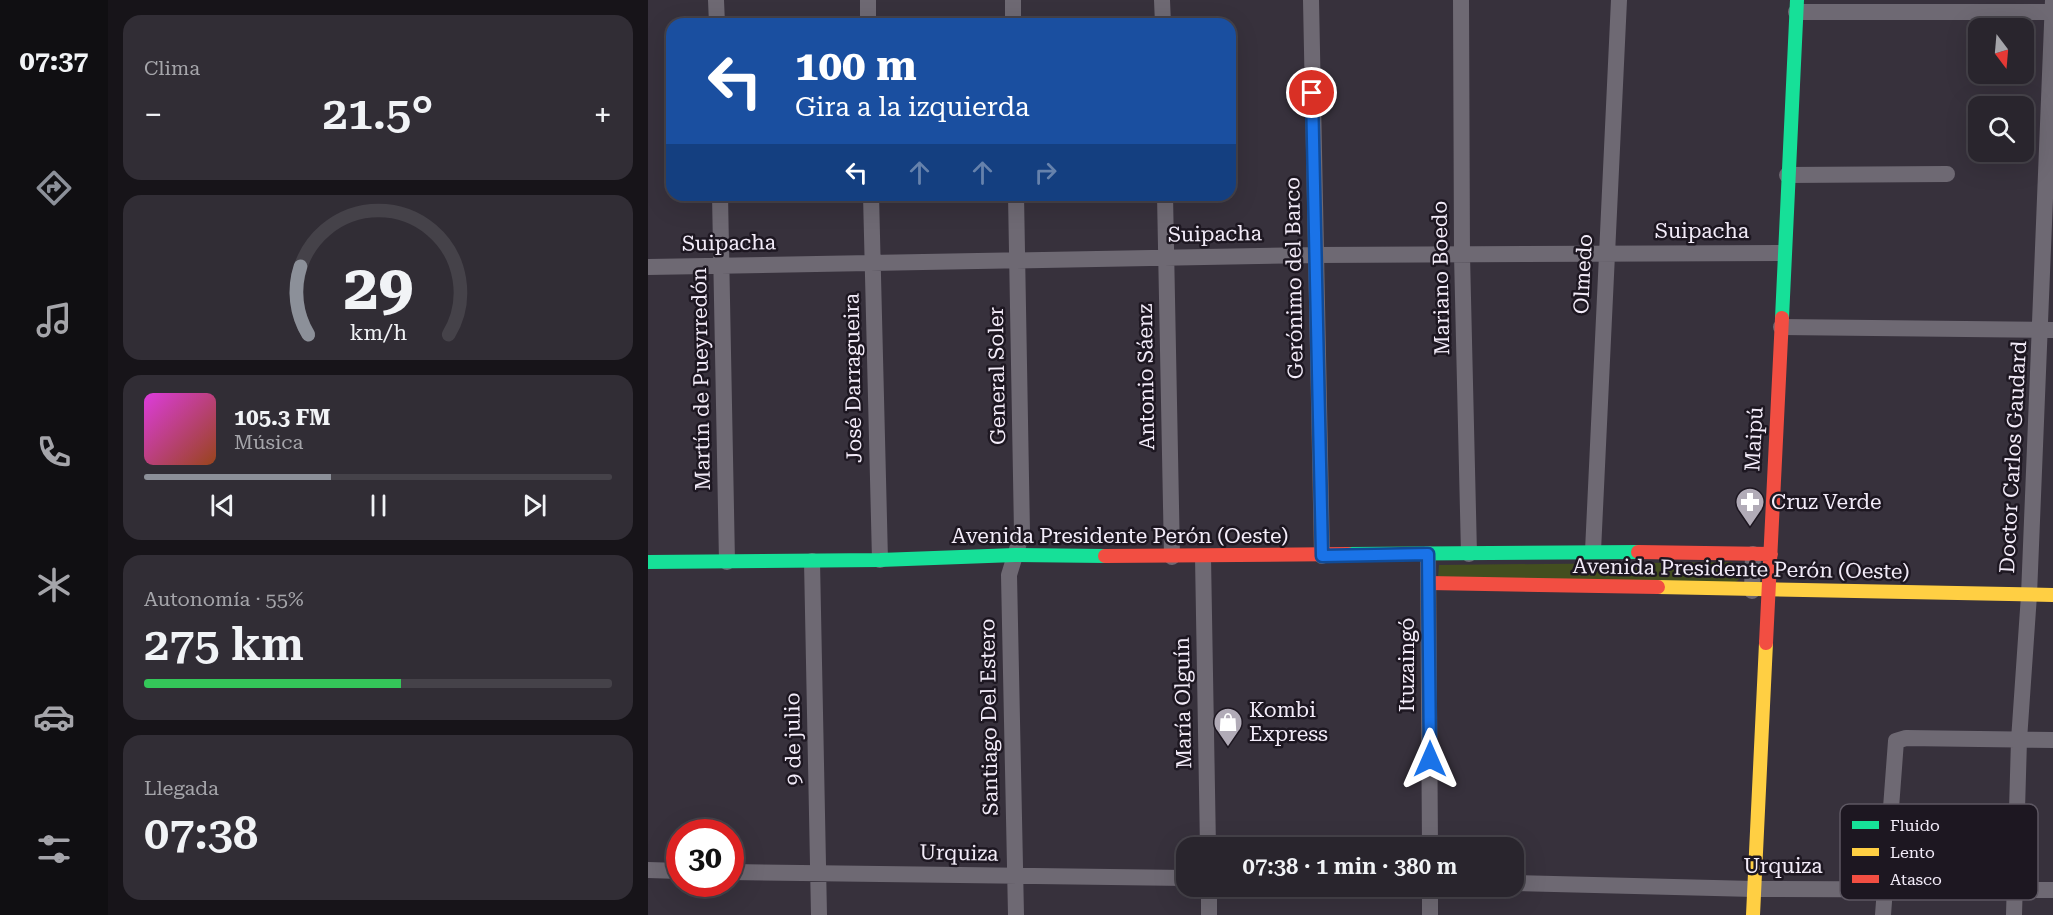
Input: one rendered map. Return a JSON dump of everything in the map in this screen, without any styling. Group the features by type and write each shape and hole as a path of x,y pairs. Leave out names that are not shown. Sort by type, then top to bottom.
{"main road":[{"name":"Maipú","path":"1754,915 1770,591 1783,253 1797,6"},
{"name":"Avenida Presidente Perón (Oeste)","path":"648,562 880,560 1015,555 1203,557 1593,551 1771,554"},
{"name":"Avenida Presidente Perón (Oeste)","path":"1429,583 2053,595"}],"street":[{"path":"716,0 717,18"},
{"path":"868,0 868,18"},
{"path":"1013,0 1013,18"},
{"path":"1162,0 1163,18"},
{"name":"Gerónimo del Barco","path":"1311,0 1322,556"},
{"name":"Mariano Boedo","path":"1461,0 1462,255 1469,554"},
{"name":"Olmedo","path":"1593,551 1619,0"},
{"path":"1797,6 2052,8"},
{"name":"Doctor Carlos Gaudard","path":"2017,804 2019,740 2047,330 2052,8"},
{"path":"1788,175 1947,174"},
{"name":"Martín de Pueyrredón","path":"720,201 727,562"},
{"name":"José Darragueira","path":"872,201 880,560"},
{"name":"General Soler","path":"1015,555 1022,533 1016,201"},
{"name":"Antonio Sáenz","path":"1165,201 1172,557"},
{"name":"Suipacha","path":"648,267 1316,255 1783,253"},
{"path":"1781,327 2047,330"},
{"name":"Ituzaingó","path":"1428,554 1430,837"},
{"path":"1752,591 1753,554"},
{"name":"Santiago Del Estero","path":"1015,555 1009,575 1016,915"},
{"name":"María Olguín","path":"1203,557 1208,837"},
{"name":"9 de julio","path":"812,561 819,915"},
{"path":"1891,804 1896,741 1906,738 2053,741"},
{"path":"648,870 666,871"},
{"name":"Urquiza","path":"744,872 1176,878"},
{"name":"Urquiza","path":"1524,883 1754,889 1840,888"},
{"name":"Urquiza","path":"2038,890 2053,890"},
{"path":"1209,897 1209,915"},
{"path":"1430,897 1430,915"},
{"path":"1883,915 1884,900"},
{"name":"Doctor Carlos Gaudard","path":"2014,915 2015,900"}],"green space":[{"path":"1732,562 1743,576 1732,585 1438,577 1439,565"}],"traffic: fast":[{"path":"1782,318 1797,0"},
{"path":"1348,554 1638,552"},
{"path":"648,562 880,560 1015,555 1105,556"}],"traffic: slow":[{"path":"1658,587 2053,595"},
{"path":"1753,915 1766,643"}],"traffic: jam":[{"path":"1766,643 1782,318"},
{"path":"1638,552 1771,554"},
{"path":"1105,556 1348,554"},
{"path":"1429,583 1658,587"}],"place":[{"name":"Cruz Verde","path":"1750,528"},
{"name":"Kombi Express","path":"1228,748"}],"route":[{"path":"1312,93 1322,556 1428,554 1430,759"}]}
